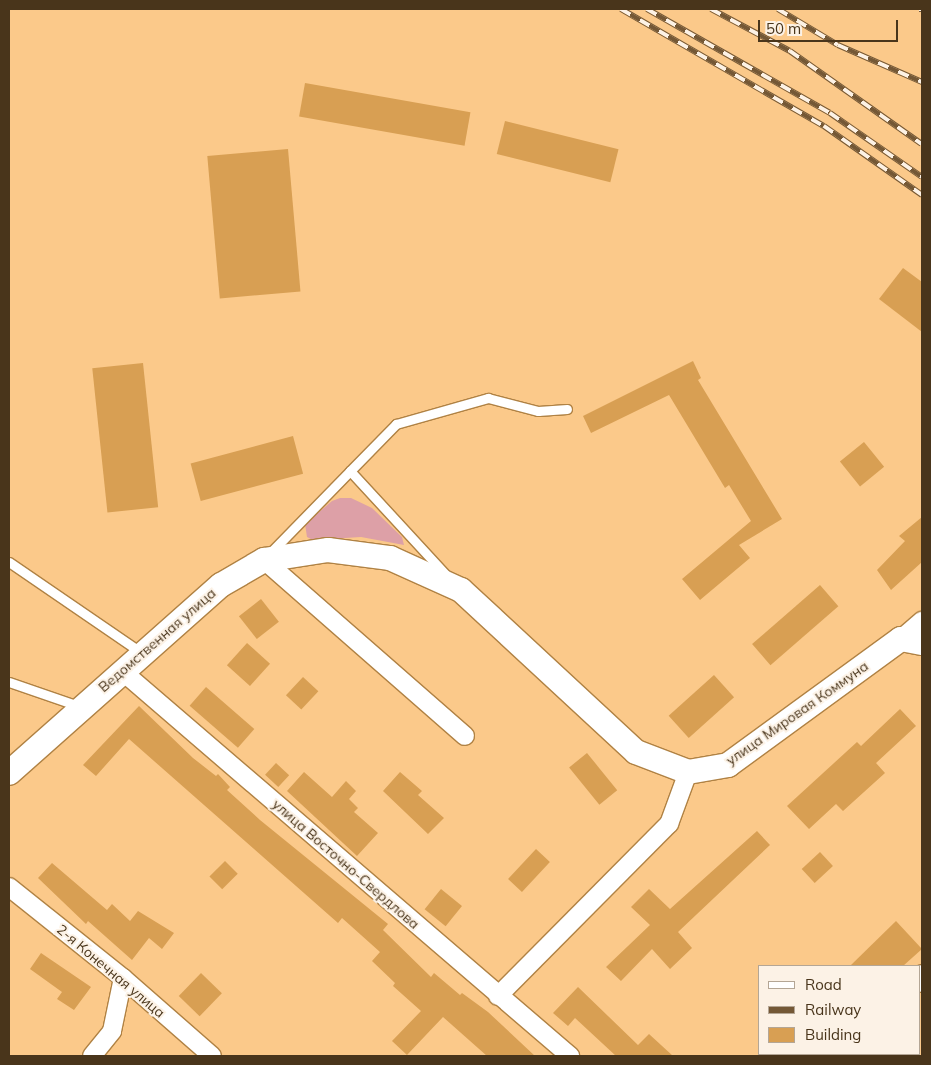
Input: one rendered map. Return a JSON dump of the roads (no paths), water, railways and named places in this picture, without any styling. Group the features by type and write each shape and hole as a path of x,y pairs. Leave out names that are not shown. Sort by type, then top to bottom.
{"main road":[{"name":"Ведомственная улица","path":"9,773 142,653 221,585 264,560 328,550 390,558 461,590 636,752 688,772"},
{"name":"улица Мировая Коммуна","path":"688,772 728,764 912,641"}],"street":[{"path":"264,560 464,736"},
{"name":"улица Мировая Коммуна","path":"912,641 922,622"},
{"name":"улица Восточно-Свердлова","path":"122,671 570,1056"},
{"path":"498,996 669,824 688,772"},
{"name":"2-я Конечная улица","path":"9,887 123,978 212,1056"},
{"path":"92,1056 112,1030 123,978"}],"lane":[{"path":"264,560 396,424 488,398 538,412 567,409"},
{"path":"350,471 461,590"},
{"path":"9,562 142,653"},
{"path":"9,682 81,708"}],"railway":[{"path":"621,9 824,126 922,195"},
{"path":"647,9 830,113 922,177"},
{"path":"711,9 790,51 922,144"},
{"path":"778,9 838,45 922,82"}]}
